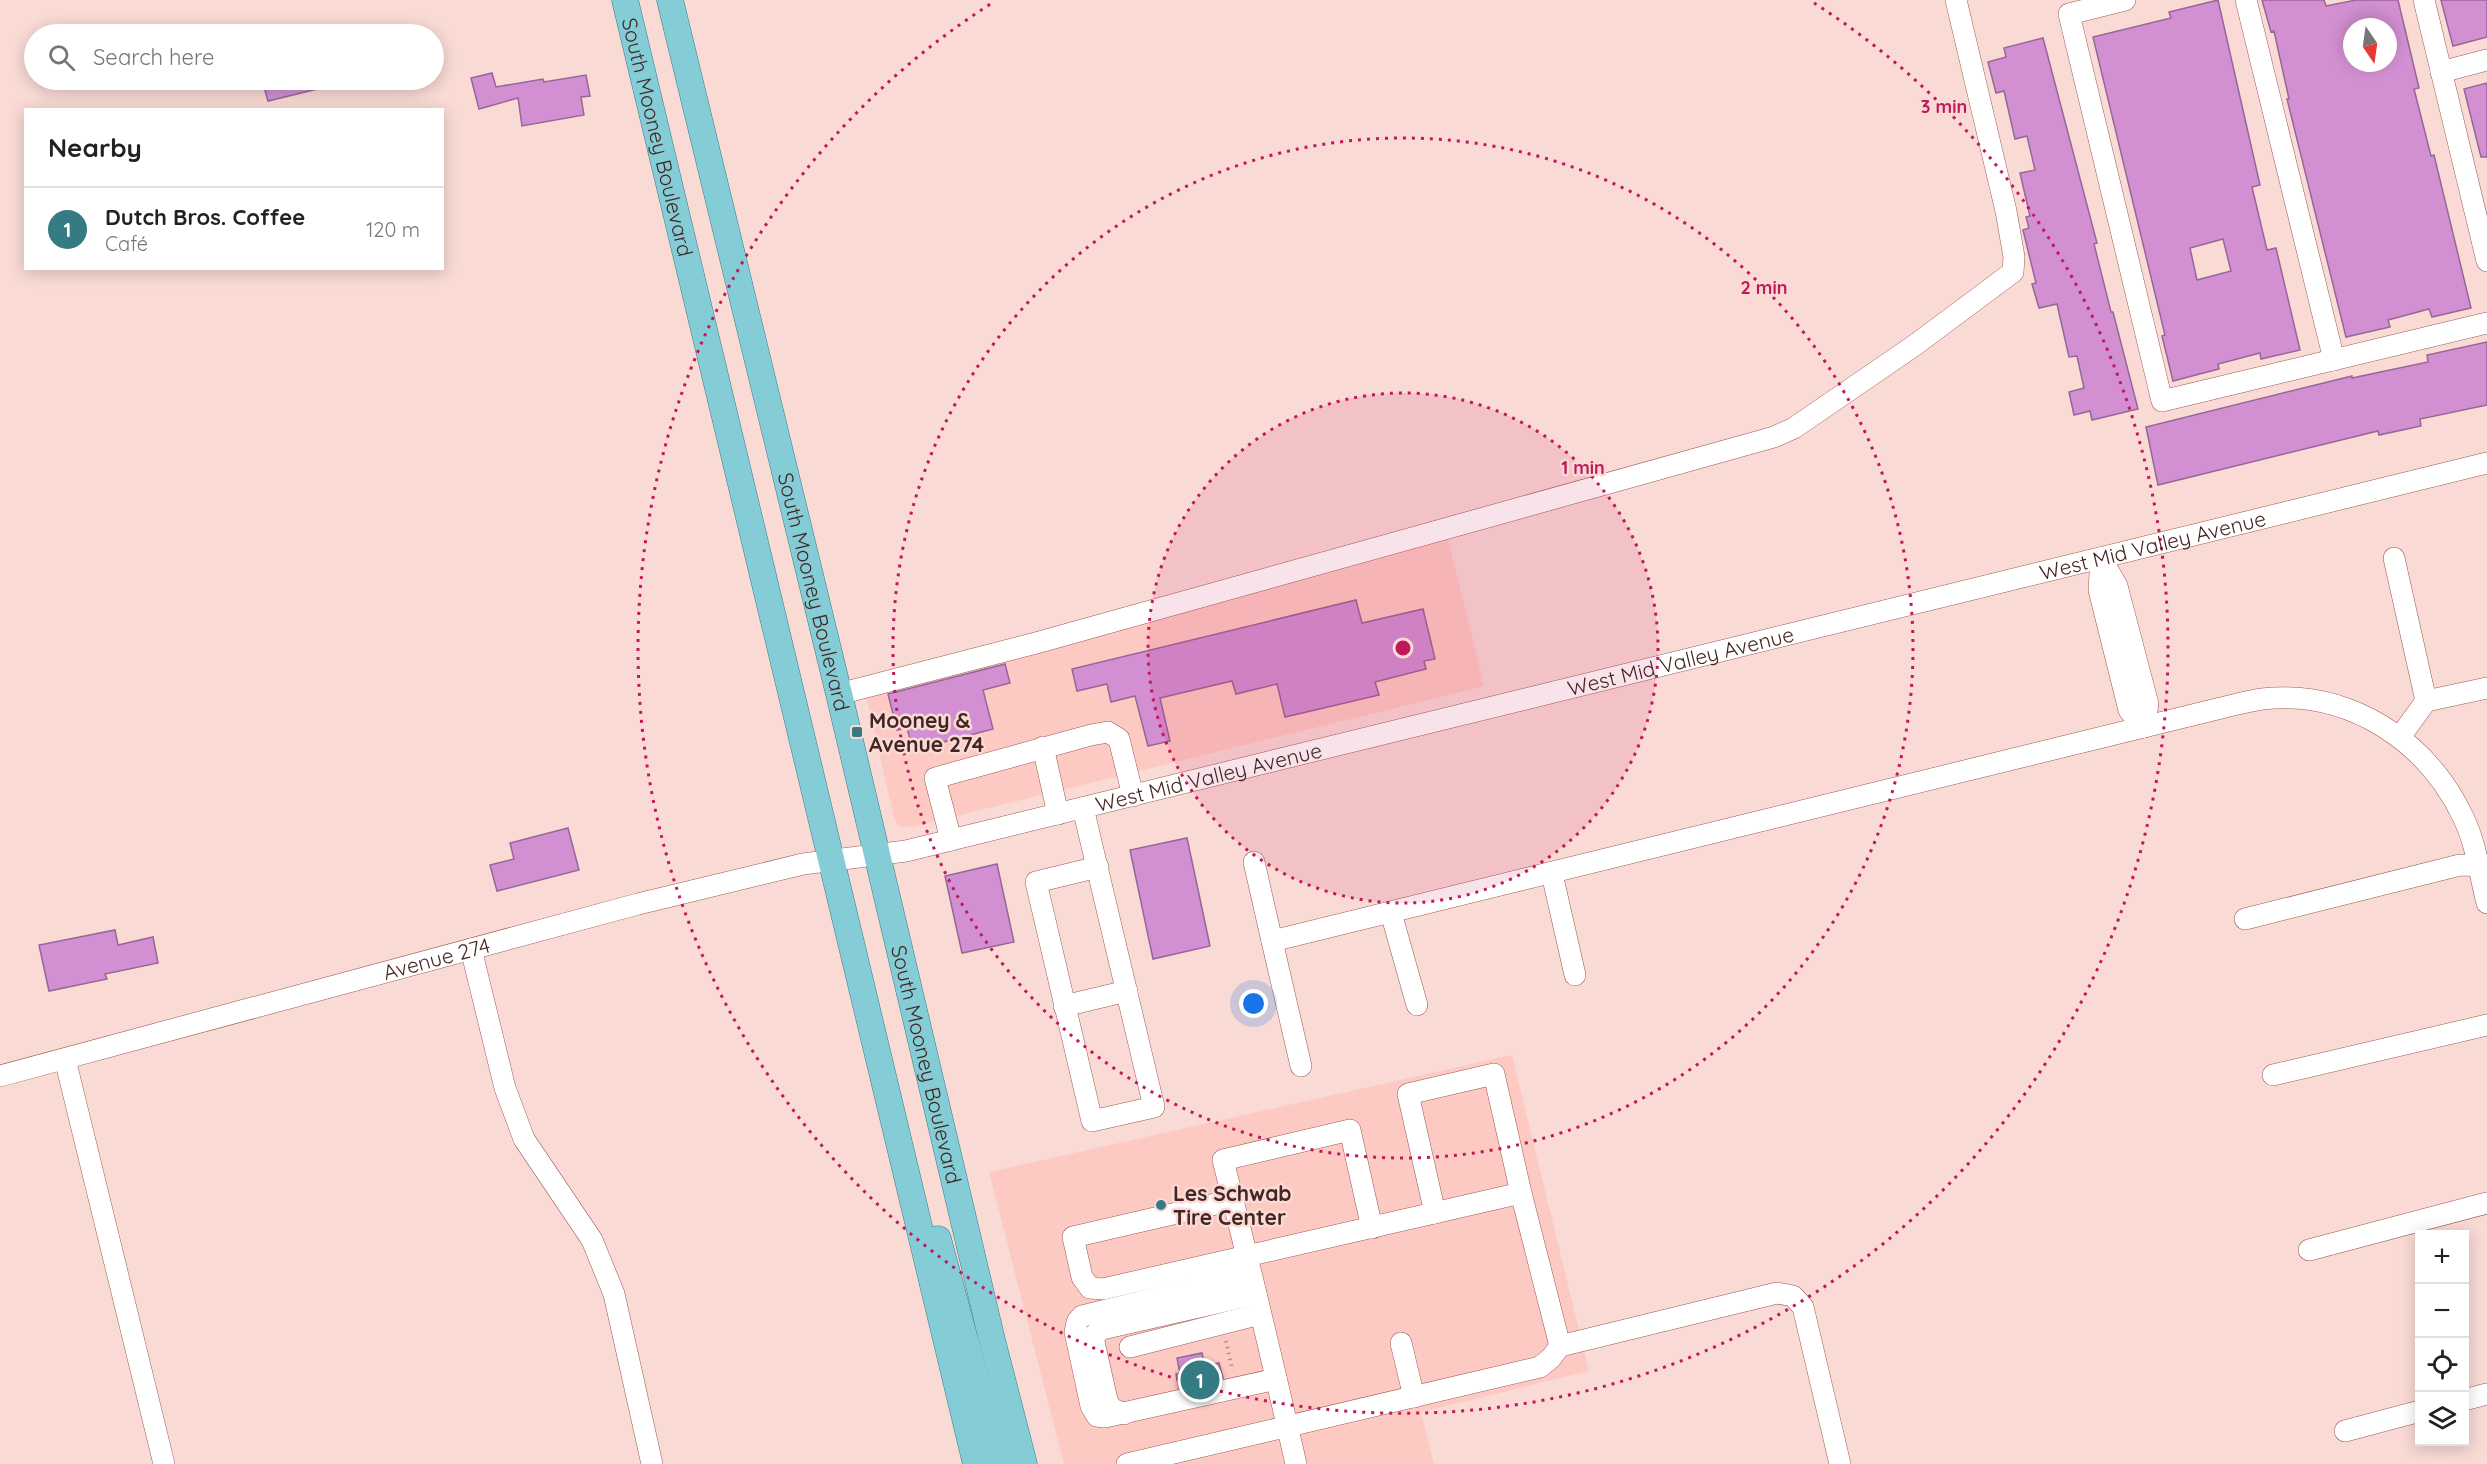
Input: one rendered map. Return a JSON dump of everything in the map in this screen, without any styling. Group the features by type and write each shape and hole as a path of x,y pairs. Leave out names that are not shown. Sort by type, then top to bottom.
{"main road":[{"name":"South Mooney Boulevard","path":"625,0 976,1464"},
{"name":"South Mooney Boulevard","path":"670,0 1024,1464"},
{"path":"911,1192 934,1229 947,1267 990,1433 1002,1464"}],"street":[{"path":"839,694 1036,643 1619,478 1752,444 1794,428 1915,345 2013,272 2014,257 2006,212 1956,0"},
{"path":"2125,0 2069,14 2162,401 2487,323"},
{"path":"2246,0 2334,360"},
{"path":"2424,0 2487,261"},
{"path":"2441,72 2487,60"},
{"name":"West Mid Valley Avenue","path":"876,855 906,851 1133,796 2487,463"},
{"path":"2101,558 2099,590 2128,710 2144,727"},
{"path":"2394,558 2426,701"},
{"path":"2400,737 2426,701 2487,688"},
{"path":"1272,941 2262,699 2296,699 2329,703 2364,715 2400,737 2427,762 2448,788 2465,821 2482,865 2487,903"},
{"path":"951,840 935,778 1043,747 1108,732 1115,735 1119,739 1133,796"},
{"path":"1043,747 1058,814"},
{"path":"1083,808 1098,867 1154,1107 1092,1121 1036,882 1098,867"},
{"name":"Avenue 274","path":"0,1076 650,901 792,867 876,855"},
{"path":"1254,862 1301,1066"},
{"path":"2245,919 2460,865 2482,865"},
{"path":"1552,874 1575,975"},
{"path":"1391,913 1417,1005"},
{"path":"471,949 505,1088 524,1139 592,1240 614,1294 652,1464"},
{"path":"1064,1006 1127,991"},
{"path":"2273,1075 2487,1025"},
{"path":"64,1059 165,1464"},
{"path":"1435,1213 1408,1094 1494,1074 1521,1193 1560,1346"},
{"path":"1296,1464 1288,1427 1267,1381 1254,1285 1223,1160 1350,1130 1372,1228"},
{"path":"1267,1381 1124,1414 1111,1408 1107,1400 1094,1342 1095,1334 1101,1329 1254,1285 1372,1228 1521,1193"},
{"path":"1233,1200 1073,1237 1082,1277 1090,1288 1102,1289 1254,1285"},
{"path":"2309,1250 2487,1203"},
{"path":"1130,1347 1223,1324 1254,1285"},
{"path":"1127,1464 1540,1367 1560,1346 1777,1293 1793,1296 1803,1307 1840,1464"},
{"path":"1401,1343 1414,1397"},
{"path":"2469,1399 2487,1394"},
{"path":"2345,1431 2415,1413"}],"path":[{"path":"1223,1324 1234,1380 1257,1374 1267,1381"}],"shaded area":[{"path":"1447,535 1484,686 912,827 899,826 894,818 866,696"},
{"path":"1512,1055 1589,1371 1421,1412 1434,1464 1064,1464 989,1172"}],"building":[{"path":"2218,0 2260,185 2252,187 2267,250 2276,248 2300,350 2261,359 2260,353 2218,364 2219,369 2173,381 2162,336 2165,335 2093,37 2171,18 2169,12","holes":["2223,239 2231,271 2197,280 2190,248"]},
{"path":"2262,0 2324,0 2326,6 2356,0 2398,0 2419,88 2414,89 2431,156 2434,155 2471,308 2432,317 2429,309 2388,320 2390,327 2346,337 2287,99 2289,99 2274,31 2271,32"},
{"path":"2441,0 2487,0 2487,37 2453,46"},
{"path":"2043,38 2097,243 2094,244 2111,312 2113,312 2138,409 2092,420 2090,411 2074,415 2069,392 2084,388 2077,356 2069,357 2057,304 2039,308 2032,284 2036,283 2023,230 2029,228 2026,217 2030,216 2020,173 2035,170 2027,136 2015,139 2004,91 1996,93 1988,62 2006,57 2004,48"},
{"path":"492,73 496,87 586,75 590,96 581,97 584,115 522,126 518,98 479,109 471,78"},
{"path":"2487,83 2487,157 2481,157 2464,89"},
{"path":"265,90 313,90 268,101"},
{"path":"2487,342 2487,405 2420,419 2421,426 2379,435 2378,431 2158,485 2146,427 2352,376 2352,378 2428,362 2427,355"},
{"path":"1356,600 1362,623 1423,609 1435,659 1424,661 1426,669 1375,682 1379,695 1285,717 1277,684 1236,694 1232,681 1160,698 1170,741 1148,746 1135,696 1111,702 1107,684 1077,691 1072,669"},
{"path":"1005,664 1010,683 983,690 993,729 913,750 907,728 897,730 888,694"},
{"path":"568,828 579,870 497,891 490,865 514,859 510,843"},
{"path":"1187,838 1210,946 1153,959 1130,850"},
{"path":"997,864 1014,942 962,953 945,876"},
{"path":"115,930 118,945 153,937 158,963 105,974 107,979 49,991 39,945"},
{"path":"1202,1353 1205,1366 1219,1363 1223,1378 1179,1388 1176,1374 1180,1373 1177,1358"}],"place":[{"name":"Mooney & Avenue 274","path":"857,732"},
{"name":"Les Schwab Tire Center","path":"1161,1205"},
{"name":"Dutch Bros. Coffee","path":"1200,1380"}]}
